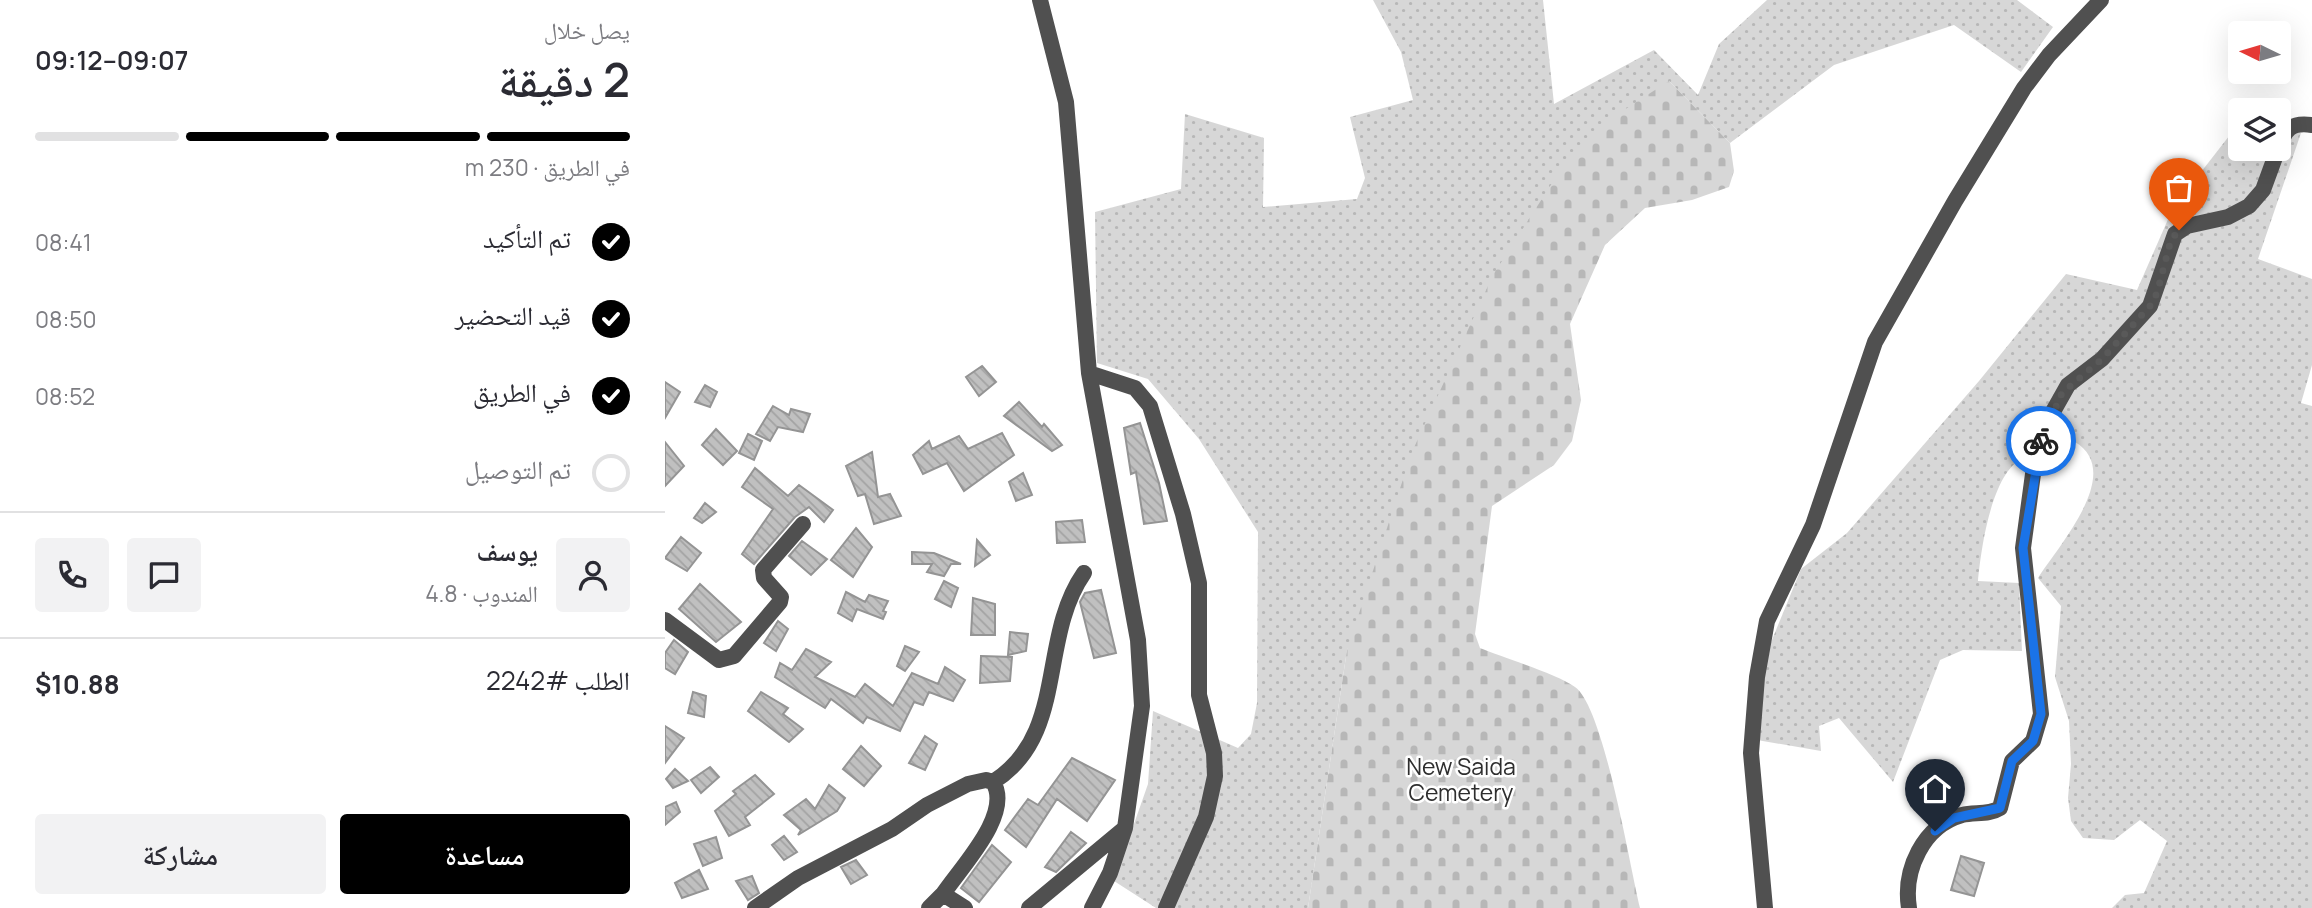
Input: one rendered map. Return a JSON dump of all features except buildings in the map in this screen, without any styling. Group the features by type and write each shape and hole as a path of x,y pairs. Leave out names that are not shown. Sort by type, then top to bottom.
{"street":[{"path":"1040,0 1066,102 1089,373 1138,640 1142,706 1125,828 1110,873 1092,908"},
{"path":"1765,908 1751,753 1757,677 1767,621 1813,524 1875,342 2024,88 2056,47 2101,0"},
{"path":"2291,125 2312,124"},
{"path":"1909,908 1908,878 1925,842 1954,818 2000,808 2012,761 2038,734 2041,714 2040,684 2033,653 2023,548 2038,451 2051,413 2069,385 2102,359 2150,306 2175,234 2187,226 2228,218 2249,206 2263,190 2273,161"},
{"path":"1089,373 1135,388 1150,406 1183,514 1199,583 1199,695 1214,752 1215,776 1206,817 1166,908"},
{"path":"665,620 719,660 734,656 781,602 781,597 764,578 763,570 803,524"},
{"path":"993,782 1013,770 1027,754 1037,731 1069,599 1084,573"},
{"path":"755,908 798,878 892,829 968,783 986,780 993,782 998,790 996,818 943,894 929,908"},
{"path":"1029,908 1125,828"},
{"path":"943,894 965,908"}],"green space":[{"path":"1373,0 1543,0 1554,104 1654,50 1698,95 1719,44 1767,0 2017,0 2053,27 2021,72 1954,25 1834,65 1730,143 1669,81 1347,650 1308,908 1156,908 1114,881 1148,784 1153,711 1238,748 1251,734 1257,703 1258,532 1199,439 1148,379 1097,363 1095,212 1181,189 1185,114 1264,138 1263,207 1357,199 1365,178 1350,117 1413,100 1401,52"},
{"name":"New Saida Cemetery","path":"1669,81 1730,143 1734,171 1729,187 1692,200 1645,208 1605,245 1570,324 1581,400 1572,441 1554,465 1492,506 1475,634 1480,648 1567,682 1575,687 1586,701 1606,755 1640,908 1308,908 1347,650 1412,452 1493,275 1558,174 1610,119"},
{"path":"2291,129 2301,133 2258,259 2312,279 2312,365 2301,403 2312,406 2312,908 2112,908 2125,895 2144,893 2167,841 2140,820 2114,840 2083,838 2071,821 2068,798 2071,764 2069,721 2055,677 2061,606 2038,578 2072,528 2091,490 2093,471 2089,455 2075,442 2023,458 2012,466 1995,495 1985,532 1978,581 2019,583 2022,651 1963,650 1940,660 1893,782 1839,718 1819,726 1821,751 1757,740 1765,657 1801,569 1847,533 1979,381 2066,274 2137,290 2173,208 2228,137 2228,161 2291,161"}],"way so far":[{"path":"2041,441 2046,424 2062,393 2076,378 2102,359 2150,306 2165,268 2171,240 2179,230"}],"route":[{"path":"1935,831 1954,818 1966,814 1993,812 2000,808 2012,761 2038,734 2041,714 2040,684 2024,584 2023,548 2033,474 2041,441"}]}
